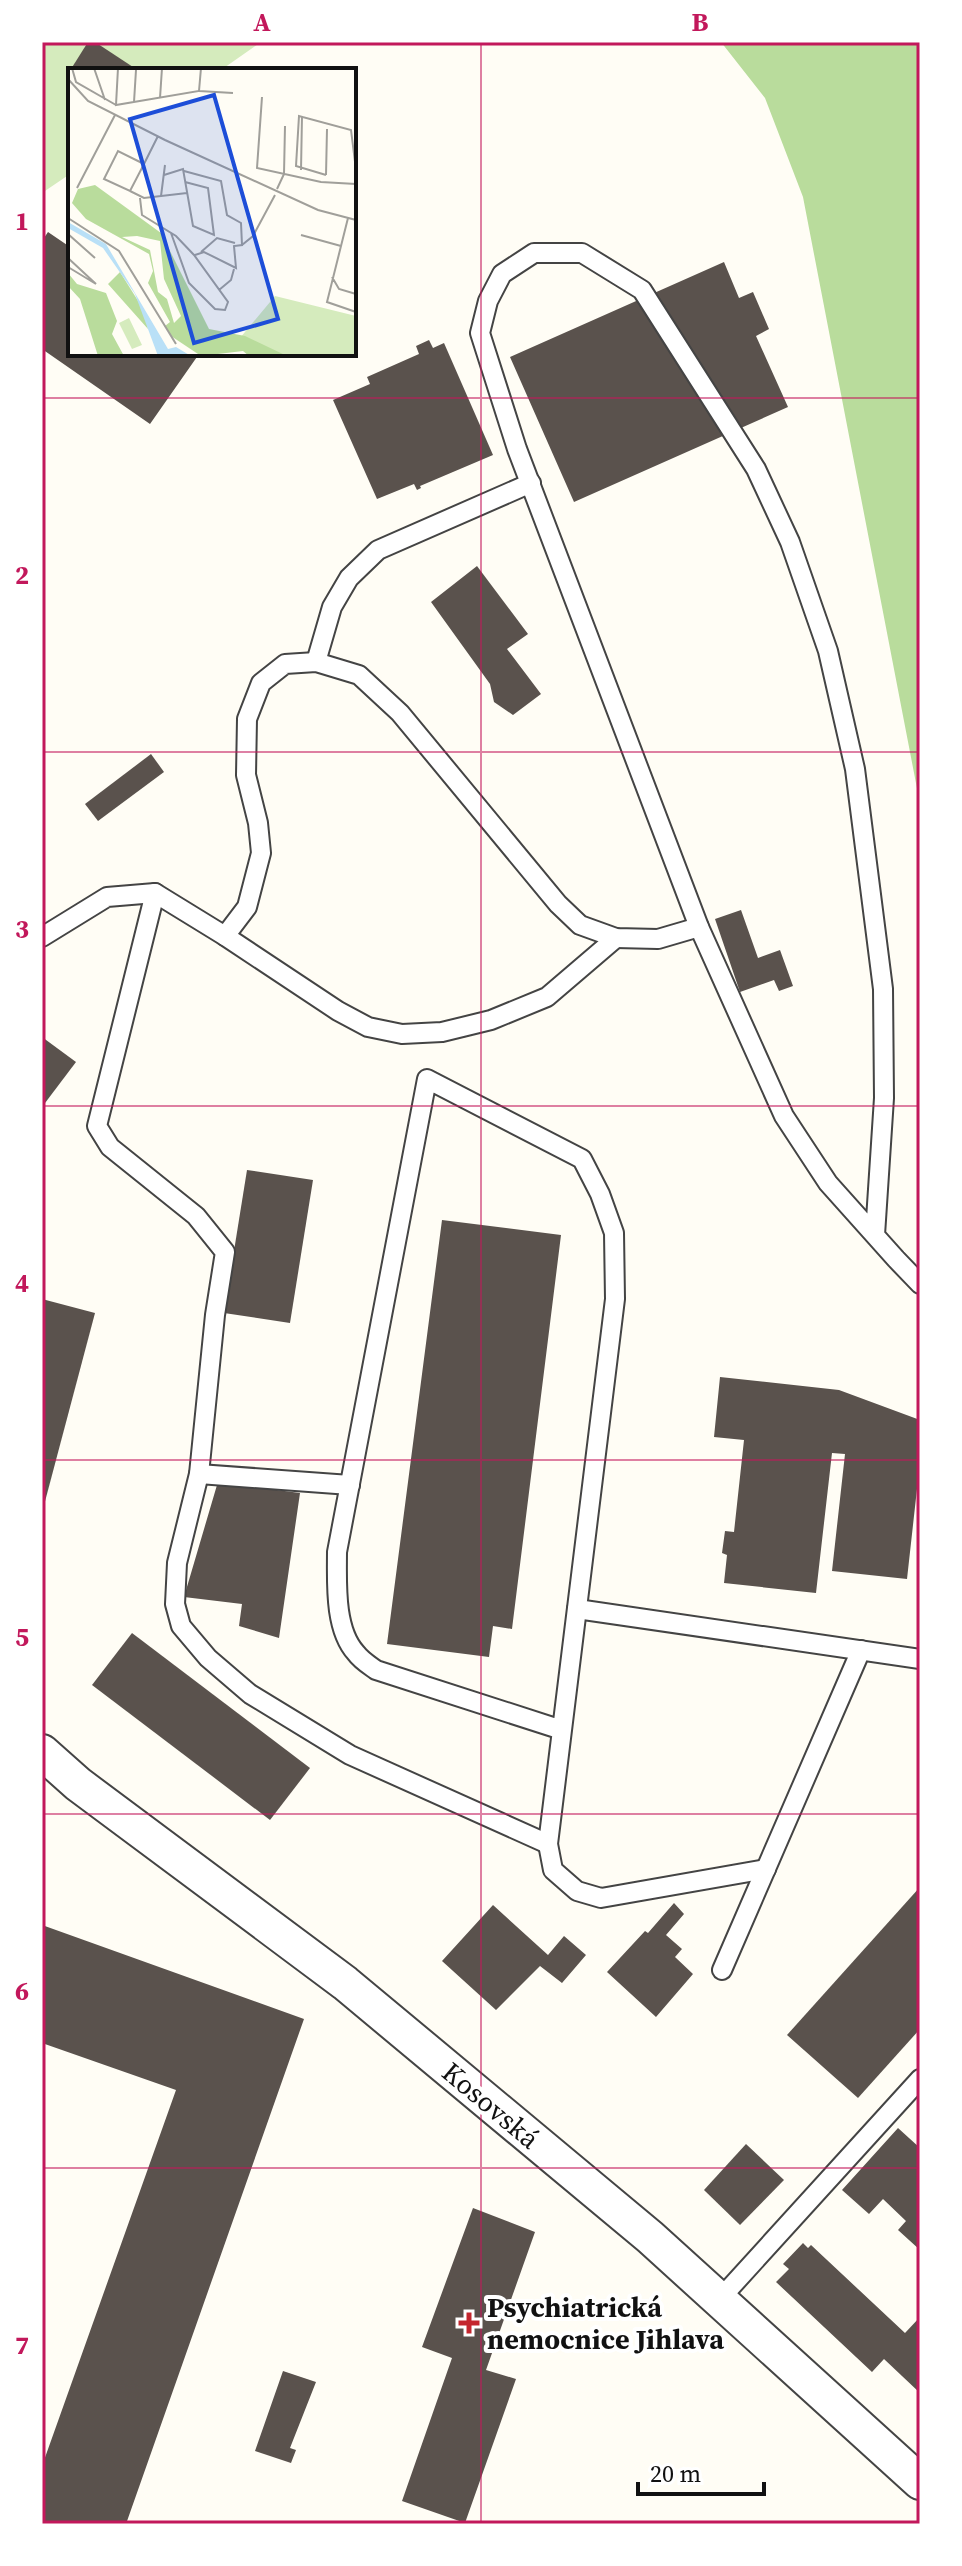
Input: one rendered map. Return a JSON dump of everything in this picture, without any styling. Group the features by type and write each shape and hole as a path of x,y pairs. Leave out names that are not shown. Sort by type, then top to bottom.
{"street":[{"name":"Kosovská","path":"42,1752 78,1784 345,1983 638,2227 920,2482"}],"lane":[{"path":"875,1235 884,1098 883,989 855,769 828,651 790,542 756,469 642,290 582,253 534,253 502,274 488,301 480,333 517,449 699,927 784,1116 828,1183 875,1235 920,1284"},
{"path":"316,662 332,607 349,578 378,550 531,483"},
{"path":"225,936 247,907 261,853 258,823 246,775 247,719 261,683 285,664 316,662 359,675 400,713 558,904 580,925 616,938 658,939 699,927"},
{"path":"42,937 107,897 155,893 338,1011 368,1027 402,1034 442,1032 491,1020 547,997 616,938"},
{"path":"155,893 97,1126 110,1147 196,1216 225,1252 215,1315 199,1474 177,1563 175,1604 181,1626 208,1658 250,1694 350,1755 548,1844"},
{"path":"562,1730 376,1670 354,1652 344,1630 337,1598 337,1552 427,1079 582,1159 600,1194 614,1233 615,1299 548,1844 553,1870 577,1891 601,1898 766,1869"},
{"path":"199,1474 350,1485"},
{"path":"577,1609 920,1659"},
{"path":"722,1970 861,1650"},
{"path":"719,2300 920,2079"}],"green space":[{"path":"42,42 261,42 224,68 68,68 68,175 42,193"},
{"path":"721,42 920,42 920,804 803,197 765,98"}],"building":[{"path":"88,42 95,42 133,67 133,68 72,68"},
{"path":"48,232 68,246 68,356 198,356 150,424 42,349 42,241"},
{"path":"724,262 739,298 753,292 769,329 756,336 788,407 574,502 510,357"},
{"path":"429,340 433,348 444,343 493,455 417,490 414,484 377,499 333,400 370,384 367,377 419,354 416,346"},
{"path":"477,566 528,634 507,649 541,694 513,715 494,702 490,684 431,602"},
{"path":"151,754 164,772 98,821 85,804"},
{"path":"741,910 758,958 780,950 793,986 779,991 774,980 740,992 715,919"},
{"path":"42,1037 76,1062 42,1107"},
{"path":"247,1170 313,1180 290,1323 224,1313"},
{"path":"442,1220 561,1235 512,1629 493,1626 489,1657 387,1644"},
{"path":"42,1299 95,1313 43,1509 42,1508"},
{"path":"720,1377 839,1390 920,1420 920,1462 907,1579 832,1571 845,1454 832,1453 816,1593 724,1583 727,1555 722,1553 725,1531 734,1532 744,1440 714,1437"},
{"path":"215,1482 300,1493 279,1638 239,1626 242,1604 184,1597 217,1485"},
{"path":"132,1633 310,1768 270,1820 92,1685"},
{"path":"920,1887 920,2029 858,2098 787,2035"},
{"path":"674,1903 684,1914 666,1935 682,1949 675,1957 693,1974 656,2017 607,1972"},
{"path":"493,1905 548,1955 564,1936 586,1955 562,1983 540,1966 496,2010 442,1961"},
{"path":"42,1925 304,2019 126,2524 42,2524 42,2466 176,2090 42,2043"},
{"path":"898,2128 920,2148 920,2250 898,2230 906,2221 883,2199 869,2214 842,2190"},
{"path":"746,2144 784,2180 740,2225 704,2190"},
{"path":"473,2208 535,2232 486,2370 516,2379 465,2523 402,2501 452,2358 422,2347"},
{"path":"803,2243 808,2248 811,2245 905,2333 920,2317 920,2393 884,2359 872,2372 776,2282 789,2269 783,2264"},
{"path":"283,2371 316,2382 290,2448 296,2450 291,2463 255,2451"}],"place":[{"name":"Psychiatrická nemocnice Jihlava","path":"469,2323"}]}
